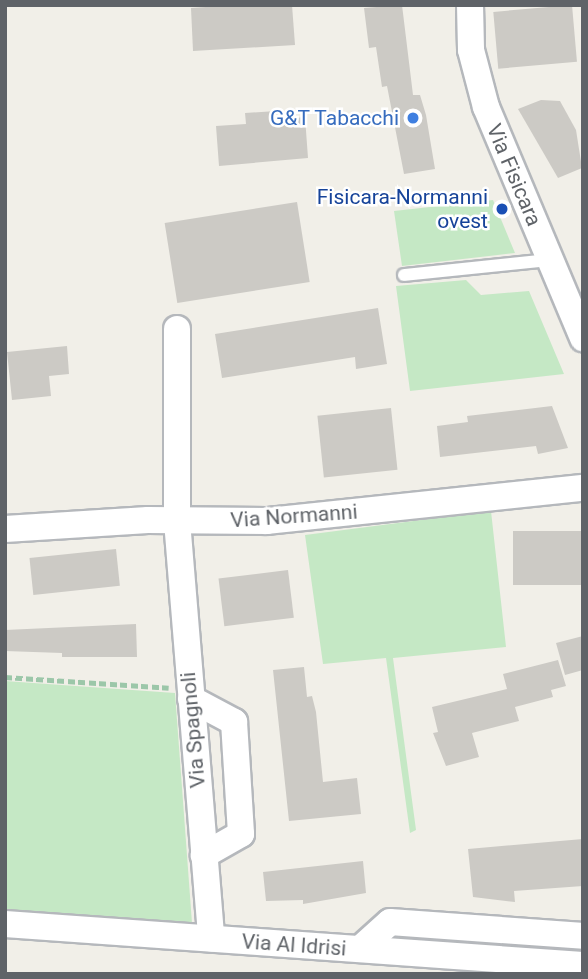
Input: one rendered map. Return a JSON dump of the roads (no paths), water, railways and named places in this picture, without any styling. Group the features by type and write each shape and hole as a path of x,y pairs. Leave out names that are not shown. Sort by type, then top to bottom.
{"street":[{"name":"Via Fisicara","path":"470,5 471,50 486,107 583,338"},
{"name":"Via Spagnoli","path":"177,329 177,521 211,939"},
{"name":"Via Normanni","path":"5,529 177,521 267,521 583,488"},
{"path":"190,694 234,722 242,834 204,855"},
{"path":"360,949 390,922 583,936"},
{"name":"Via Al Idrisi","path":"5,924 583,965"}],"lane":[{"path":"404,275 550,260"}],"place":[{"name":"G&T Tabacchi","path":"413,118"},
{"name":"Fisicara-Normanni ovest","path":"502,209"}]}
